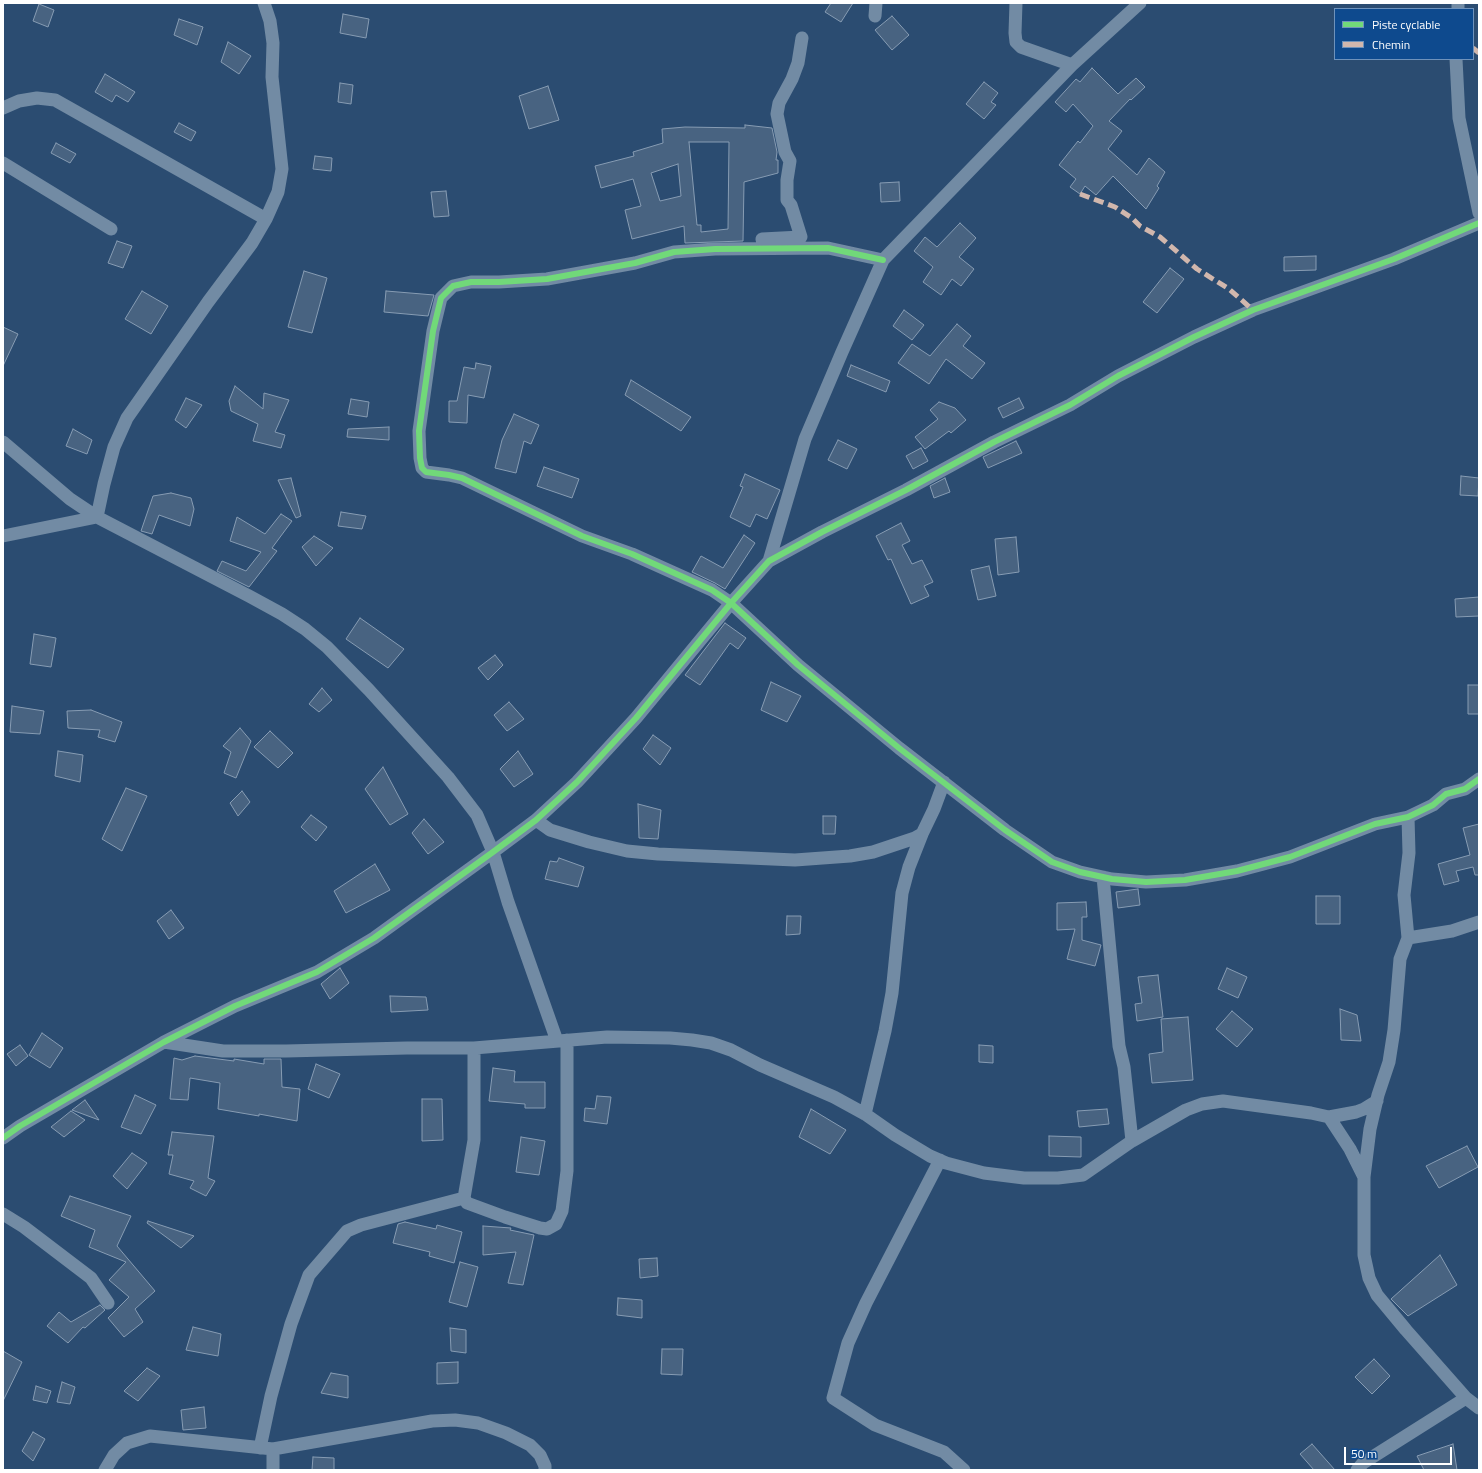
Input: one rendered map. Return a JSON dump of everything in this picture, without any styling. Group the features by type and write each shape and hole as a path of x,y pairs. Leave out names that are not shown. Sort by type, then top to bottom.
{"street":[{"path":"98,517 104,484 114,447 127,418 208,302 252,243 266,219 278,192 282,169 272,77 270,20 264,3"},
{"path":"1016,3 1016,42 1021,46 1072,65"},
{"path":"769,562 804,439 883,260 1072,65 1140,3"},
{"path":"764,248 762,239 801,237 791,205 787,200 787,180 790,162 784,152 777,114 779,103 792,79 798,63 802,38"},
{"path":"1456,60 1459,118 1479,213"},
{"path":"3,108 19,101 37,98 55,100 266,219"},
{"path":"3,163 111,229"},
{"path":"3,1138 20,1126 164,1042 235,1006 317,972 374,938 536,820 577,782 636,718 731,603 769,562 822,532 906,490 994,442 1070,405 1118,376 1194,337 1253,310 1394,259 1479,223"},
{"path":"883,260 828,248 715,249 674,252 635,263 547,279 471,282 453,286 441,298 433,331 418,431 422,468 426,472 462,478 582,536 632,554 712,590 731,603 798,665 899,748 1005,830 1052,862 1080,872 1103,877 1146,882 1185,880 1237,871 1290,857 1375,824 1408,817 1433,805 1446,794 1465,789 1479,779"},
{"path":"3,442 70,499 98,517 282,614 305,629 327,647 369,690 448,777 477,815 493,852 508,902 562,1041 567,1171 562,1211 558,1220 552,1227 547,1229 540,1228 477,1207 467,1203 464,1198 473,1145 474,1048"},
{"path":"3,536 98,517"},
{"path":"865,1114 885,1031 892,993 902,893 909,867 944,782"},
{"path":"1408,817 1409,853 1404,895 1408,938 1400,959 1394,1030 1389,1062 1370,1129 1364,1177 1364,1255 1369,1278 1377,1295 1466,1398 1479,1408"},
{"path":"536,820 550,830 589,842 627,851 658,854 796,860 873,852 915,838 922,834"},
{"path":"1103,877 1119,1046 1124,1067 1132,1141"},
{"path":"1408,938 1452,931 1479,922"},
{"path":"164,1042 223,1050 474,1048 607,1037 670,1038 711,1043 731,1050 760,1065 834,1097 865,1114 895,1135 940,1160 960,1167 1009,1177 1058,1178 1083,1175 1132,1141 1186,1110 1202,1104 1223,1101 1304,1112 1329,1117 1356,1112 1364,1109 1377,1100"},
{"path":"1329,1117 1350,1149 1364,1177"},
{"path":"940,1160 866,1303 848,1343 833,1398 875,1425 944,1452 964,1470"},
{"path":"273,1470 267,1448 271,1396 291,1324 309,1275 313,1269 347,1230 464,1198"},
{"path":"3,1214 24,1227 91,1278 108,1303"},
{"path":"1357,1470 1362,1463 1466,1398"},
{"path":"105,1470 114,1455 127,1443 150,1436 267,1448 432,1421 455,1420 485,1426 506,1433 530,1445 540,1455 545,1466 545,1470"}],"building":[{"path":"831,3 853,3 841,22 825,12"},
{"path":"39,4 54,10 48,27 33,21"},
{"path":"343,14 369,19 366,38 340,33"},
{"path":"892,16 909,35 892,50 875,30"},
{"path":"179,19 203,27 197,45 174,35"},
{"path":"228,42 251,56 239,74 221,62"},
{"path":"1092,68 1118,94 1136,78 1145,87 1131,100 1130,99 1109,121 1122,131 1108,149 1137,175 1149,158 1165,172 1157,186 1159,188 1146,209 1113,176 1096,195 1085,186 1080,194 1070,187 1076,179 1059,165 1078,141 1080,143 1093,126 1073,104 1066,112 1055,102 1076,79 1080,82"},
{"path":"105,74 135,92 128,102 116,95 112,102 95,92"},
{"path":"984,82 998,93 991,102 996,105 984,119 966,104"},
{"path":"340,83 353,85 351,104 338,102"},
{"path":"548,86 559,120 529,129 519,96"},
{"path":"179,123 196,132 191,141 174,132"},
{"path":"745,125 772,128 777,152 776,160 778,160 778,173 744,182 743,241 685,243 684,226 632,239 625,210 641,206 633,179 601,188 595,166 634,156 633,152 663,143 662,129 685,127 745,128","holes":["689,142 729,142 728,229 701,232 701,225 697,225","678,164 681,196 660,201 651,173"]},
{"path":"56,143 76,154 70,163 51,153"},
{"path":"315,156 332,158 331,171 313,169"},
{"path":"899,182 900,201 881,202 880,183"},
{"path":"446,191 449,216 434,217 431,192"},
{"path":"960,223 976,238 959,257 974,269 961,286 952,279 941,295 923,282 933,267 914,251 925,237 937,247"},
{"path":"117,241 132,246 123,268 108,263"},
{"path":"1316,256 1316,270 1284,271 1284,257"},
{"path":"1170,268 1184,279 1157,313 1143,302"},
{"path":"304,271 327,278 312,333 288,327"},
{"path":"142,291 168,306 151,334 125,319"},
{"path":"386,291 434,295 428,316 384,312"},
{"path":"904,310 924,325 912,340 893,326"},
{"path":"957,324 971,336 963,346 985,363 972,379 946,359 929,384 898,363 912,344 930,356"},
{"path":"3,327 18,334 3,366"},
{"path":"476,363 491,366 484,398 468,395 467,423 449,422 449,401 457,401 464,367 475,369"},
{"path":"851,365 890,381 886,392 847,376"},
{"path":"631,380 691,417 681,431 625,395"},
{"path":"235,386 263,409 264,393 289,400 275,432 285,435 281,448 253,441 258,424 231,411 229,401"},
{"path":"186,398 202,405 186,428 175,420"},
{"path":"1019,398 1024,408 1003,418 998,408"},
{"path":"351,399 369,402 367,417 348,414"},
{"path":"939,402 955,408 966,420 951,433 949,431 925,449 915,437 938,419 930,410"},
{"path":"514,414 539,425 531,444 524,441 516,473 495,468 502,440"},
{"path":"389,427 389,440 347,437 348,429"},
{"path":"73,429 92,440 87,454 66,446"},
{"path":"838,440 857,449 847,469 828,460"},
{"path":"1016,441 1022,453 988,468 983,457"},
{"path":"921,448 928,461 913,469 906,456"},
{"path":"544,467 579,479 572,498 537,486"},
{"path":"745,474 780,490 767,519 756,514 750,527 730,517 743,487 740,486"},
{"path":"1461,476 1479,478 1478,496 1460,495"},
{"path":"291,478 301,516 296,518 278,480"},
{"path":"945,478 950,492 934,498 930,486"},
{"path":"171,493 191,498 194,509 190,526 159,515 152,534 141,531 153,496"},
{"path":"341,512 366,516 362,529 338,526"},
{"path":"281,514 292,521 272,548 277,551 249,587 217,571 222,561 246,571 261,552 230,541 237,517 265,534"},
{"path":"901,523 910,541 902,545 912,564 922,560 933,582 924,586 929,596 911,604 891,559 888,560 876,536"},
{"path":"744,535 755,543 725,589 692,572 701,556 723,568"},
{"path":"314,536 333,548 316,566 302,547"},
{"path":"1016,537 1019,572 998,575 995,539"},
{"path":"989,566 996,596 978,600 971,570"},
{"path":"1479,597 1479,616 1456,617 1455,599"},
{"path":"360,618 404,649 388,668 346,639"},
{"path":"725,623 746,638 738,649 730,643 700,685 685,675"},
{"path":"34,634 56,638 51,667 30,664"},
{"path":"495,655 503,665 488,680 478,668"},
{"path":"771,682 801,696 787,722 761,710"},
{"path":"1468,685 1479,685 1479,714 1468,714"},
{"path":"322,688 332,700 319,712 309,704"},
{"path":"509,702 524,719 507,731 494,715"},
{"path":"12,706 44,711 40,734 10,732"},
{"path":"91,710 122,722 115,742 98,737 100,730 68,728 67,711"},
{"path":"240,728 251,741 236,778 224,773 231,752 223,746"},
{"path":"270,731 293,753 278,768 254,747"},
{"path":"653,735 671,748 660,765 643,749"},
{"path":"58,751 83,755 80,782 55,776"},
{"path":"518,751 533,774 514,787 500,769"},
{"path":"383,767 408,814 390,825 365,789"},
{"path":"126,788 147,796 122,851 102,839"},
{"path":"242,791 250,802 238,816 230,803"},
{"path":"638,804 661,810 658,839 639,838"},
{"path":"311,815 327,827 316,841 301,827"},
{"path":"823,816 836,816 835,834 823,834"},
{"path":"424,819 444,842 428,854 412,833"},
{"path":"1479,824 1479,875 1475,875 1473,867 1456,871 1459,881 1444,885 1438,864 1470,855 1463,828"},
{"path":"559,858 584,867 578,887 545,879 550,861 557,862"},
{"path":"375,864 390,890 346,913 334,891"},
{"path":"1138,889 1140,905 1118,908 1116,892"},
{"path":"1316,896 1340,896 1340,924 1316,924"},
{"path":"1086,902 1087,917 1082,917 1082,940 1101,945 1095,966 1067,959 1075,929 1057,930 1057,903"},
{"path":"171,910 184,928 169,939 157,921"},
{"path":"787,916 801,916 800,934 786,935"},
{"path":"340,968 349,983 330,999 321,984"},
{"path":"1227,968 1247,977 1238,998 1218,989"},
{"path":"1158,975 1163,1017 1137,1021 1135,1004 1142,1003 1138,977"},
{"path":"390,996 426,997 428,1010 391,1012"},
{"path":"1340,1009 1357,1015 1361,1041 1341,1040"},
{"path":"1232,1011 1253,1029 1237,1047 1216,1029"},
{"path":"1188,1017 1193,1080 1152,1083 1149,1054 1163,1052 1161,1019"},
{"path":"42,1033 63,1048 50,1068 29,1055"},
{"path":"20,1045 28,1056 16,1066 7,1054"},
{"path":"979,1045 993,1046 993,1063 979,1062"},
{"path":"195,1056 234,1061 234,1059 264,1064 264,1059 281,1059 282,1087 300,1089 297,1121 259,1114 259,1116 218,1109 220,1083 190,1078 188,1100 170,1099 174,1058 182,1060"},
{"path":"316,1064 340,1074 329,1098 308,1089"},
{"path":"493,1068 515,1071 514,1082 545,1082 545,1108 525,1108 525,1104 489,1101"},
{"path":"135,1095 156,1105 141,1134 121,1127"},
{"path":"597,1096 611,1097 607,1124 584,1121 585,1108 595,1109"},
{"path":"422,1099 442,1099 443,1140 422,1141"},
{"path":"85,1100 99,1120 72,1110"},
{"path":"811,1109 846,1130 830,1154 799,1137"},
{"path":"1107,1109 1109,1124 1079,1127 1077,1111"},
{"path":"71,1111 85,1120 64,1137 51,1127"},
{"path":"172,1132 214,1136 208,1178 215,1181 206,1196 190,1188 194,1181 169,1174 173,1155 168,1155"},
{"path":"1049,1136 1081,1137 1081,1157 1049,1156"},
{"path":"521,1137 545,1141 539,1175 516,1172"},
{"path":"1467,1146 1478,1167 1439,1188 1426,1166"},
{"path":"132,1153 147,1163 127,1189 113,1176"},
{"path":"70,1196 131,1216 117,1246 155,1291 135,1309 143,1322 124,1337 108,1318 129,1297 109,1280 126,1262 89,1247 95,1230 61,1216"},
{"path":"148,1221 194,1236 181,1248 147,1223"},
{"path":"405,1222 436,1229 437,1225 462,1232 454,1263 429,1256 430,1252 393,1243 398,1224"},
{"path":"483,1226 511,1228 510,1230 534,1235 523,1285 508,1283 516,1252 483,1255"},
{"path":"1440,1255 1457,1285 1408,1316 1391,1299"},
{"path":"657,1258 658,1276 640,1278 639,1259"},
{"path":"460,1262 478,1267 467,1307 449,1302"},
{"path":"618,1298 642,1300 642,1318 617,1315"},
{"path":"100,1305 105,1310 85,1328 83,1327 68,1343 47,1326 59,1312 71,1322"},
{"path":"193,1327 221,1334 218,1356 186,1350"},
{"path":"450,1328 466,1330 466,1353 451,1351"},
{"path":"662,1349 683,1349 682,1375 661,1374"},
{"path":"3,1351 22,1362 3,1401"},
{"path":"1374,1359 1390,1376 1372,1394 1355,1377"},
{"path":"458,1362 458,1383 437,1384 437,1363"},
{"path":"147,1368 160,1376 138,1401 124,1391"},
{"path":"331,1373 348,1376 348,1398 321,1393"},
{"path":"62,1382 75,1387 70,1404 57,1402"},
{"path":"36,1386 51,1391 47,1403 33,1400"},
{"path":"204,1407 206,1428 183,1430 181,1410"},
{"path":"33,1432 45,1439 33,1461 22,1451"},
{"path":"1312,1444 1335,1470 1314,1470 1300,1454"},
{"path":"1453,1444 1457,1470 1424,1470 1417,1456"},
{"path":"313,1457 334,1458 334,1470 312,1470"}],"marked path":[{"path":"1474,49 1479,53"},
{"path":"1080,194 1115,207 1132,218 1140,226 1160,237 1197,269 1229,289 1253,310"}],"cycle path":[{"path":"3,1138 20,1126 164,1042 235,1006 317,972 374,938 536,820 577,782 636,718 731,603 769,561 822,532 906,490 994,442 1070,405 1118,376 1194,337 1253,310 1394,259 1479,223"},
{"path":"883,260 828,248 715,249 674,252 635,263 547,279 471,282 453,286 441,298 433,331 419,431 422,468 426,472 462,478 582,536 632,554 712,590 731,603 798,665 899,748 1005,830 1052,862 1080,872 1112,879 1146,882 1185,880 1237,871 1290,857 1375,824 1408,817 1433,805 1446,794 1465,789 1479,779"}]}
